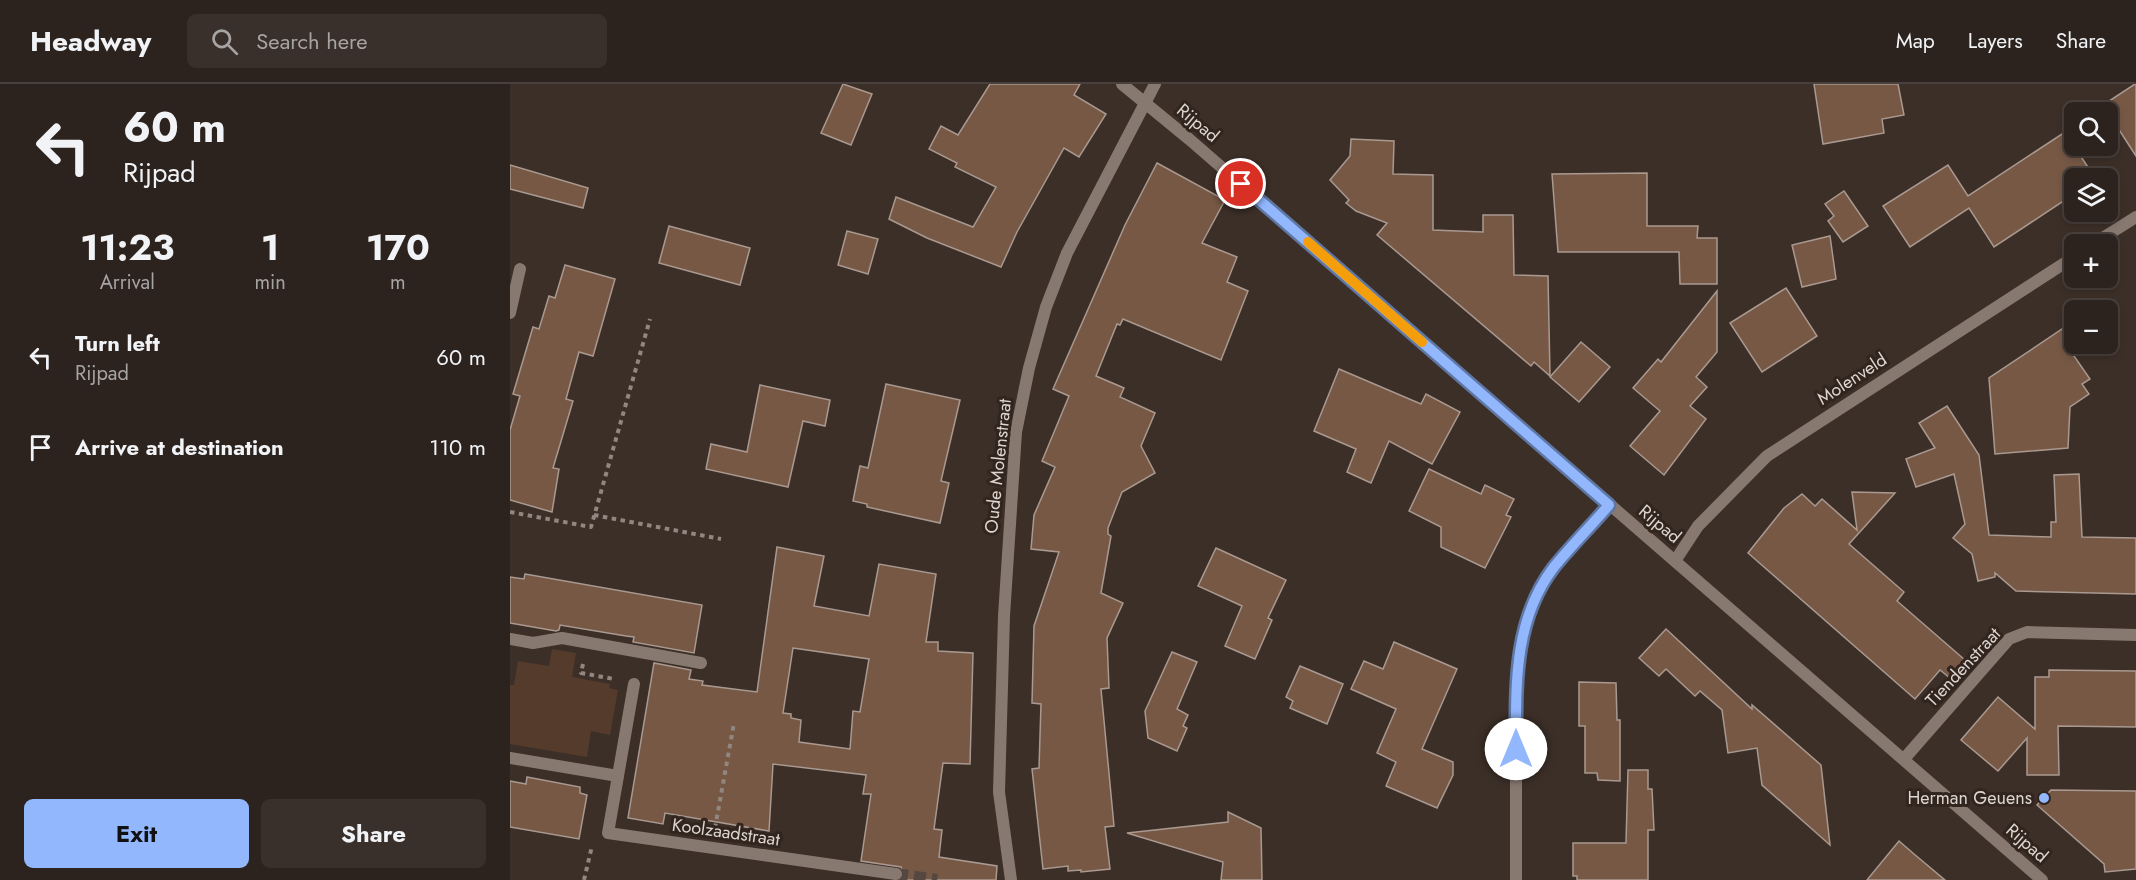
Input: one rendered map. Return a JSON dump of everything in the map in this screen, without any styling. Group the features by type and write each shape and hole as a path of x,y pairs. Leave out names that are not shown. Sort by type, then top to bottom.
{"street":[{"name":"Rijpad","path":"1122,84 1189,139 2042,880"},
{"name":"Oude Molenstraat","path":"1011,880 999,792 1004,616 1016,432 1029,368 1046,307 1067,253 1155,84"},
{"path":"2109,234 2136,217"},
{"name":"Molenveld","path":"1675,561 1698,526 1767,456 2064,263"},
{"path":"510,313 520,269"},
{"path":"1516,880 1516,678 1520,645 1529,617 1553,569 1609,505"},
{"name":"Tiendenstraat","path":"1904,759 2009,639 2027,632 2136,634"},
{"path":"510,639 533,643 562,638 701,663"},
{"path":"608,833 634,684"},
{"path":"510,758 618,776"},
{"name":"Koolzaadstraat","path":"608,833 896,874"}],"path":[{"path":"510,512 591,527 650,319"},
{"path":"594,515 721,539"},
{"path":"587,642 581,673 634,684"},
{"path":"711,848 734,723"},
{"path":"584,880 594,836 608,833"}],"shaded area":[{"path":"552,649 576,653 572,677 610,684 609,688 618,690 610,735 591,731 587,757 510,744 510,685 514,685 518,661 549,666"}],"building":[{"path":"843,84 872,94 851,145 821,133"},
{"path":"990,84 1080,84 1074,95 1106,114 1079,157 1064,148 1017,232 1001,267 927,238 889,219 896,197 973,227 996,187 955,167 957,163 929,149 941,126 958,135"},
{"path":"1814,84 1898,84 1904,115 1882,119 1884,133 1823,144"},
{"path":"2136,84 2136,156 2118,128 2118,102 2108,102"},
{"path":"2064,133 2064,156 2081,156 2088,168 2064,168 2064,201 1994,247 1969,208 1910,247 1883,206 1948,165 1968,196"},
{"path":"1351,139 1394,141 1393,174 1433,175 1433,230 1483,232 1483,215 1513,215 1514,275 1548,276 1550,376 1534,362 1531,366 1377,235 1387,223 1356,211 1346,203 1349,200 1330,180 1350,156"},
{"path":"1157,163 1225,200 1202,243 1237,257 1227,282 1248,291 1221,360 1123,319 1120,325 1117,324 1096,376 1124,388 1120,397 1155,413 1141,446 1155,473 1122,492 1108,528 1108,534 1111,536 1101,593 1123,603 1107,638 1109,688 1101,689 1114,826 1105,827 1110,869 1081,872 1081,870 1068,871 1068,866 1043,869 1032,769 1039,768 1041,704 1032,703 1034,626 1059,552 1031,549 1034,515 1055,467 1042,461 1069,396 1053,389 1125,225"},
{"path":"510,165 588,188 583,208 510,189"},
{"path":"1647,173 1647,226 1698,226 1697,238 1717,238 1717,284 1680,284 1679,252 1558,252 1552,174"},
{"path":"1844,191 1868,226 1843,242 1828,221 1834,216 1825,204"},
{"path":"669,226 750,248 740,285 659,263"},
{"path":"847,231 878,239 868,274 838,265"},
{"path":"1830,236 1836,279 1802,287 1792,245"},
{"path":"565,265 615,279 593,356 579,352 566,399 573,401 553,468 559,469 552,512 510,500 510,430 520,396 513,394 533,327 539,329 549,296 555,298"},
{"path":"1786,288 1817,336 1762,372 1730,323"},
{"path":"1717,291 1717,352 1696,377 1707,387 1690,406 1706,419 1664,475 1630,446 1660,411 1633,388 1658,359 1661,362"},
{"path":"2064,328 2064,354 2074,354 2090,379 2082,384 2089,394 2070,407 2068,448 1995,454 1989,378"},
{"path":"1581,342 1610,367 1579,402 1550,377"},
{"path":"1339,369 1421,404 1426,394 1460,412 1432,464 1389,441 1371,483 1347,472 1356,449 1314,431"},
{"path":"886,384 960,400 941,481 949,483 940,523 867,507 867,504 853,501 860,466 868,468"},
{"path":"760,385 830,400 825,426 803,421 788,487 706,469 711,444 747,452"},
{"path":"1947,406 1979,455 1989,535 2051,537 2051,522 2056,522 2054,475 2079,474 2082,537 2136,538 2136,594 2016,591 1995,573 1995,577 1978,581 1972,554 1953,538 1965,524 1954,474 1916,487 1906,459 1935,448 1919,423"},
{"path":"1429,469 1481,494 1485,485 1514,499 1506,515 1511,517 1485,568 1441,547 1441,527 1409,511"},
{"path":"1852,492 1895,493 1849,544 1904,592 1897,601 1965,660 1950,678 1940,670 1915,699 1748,553 1784,508 1802,494 1815,506 1822,499 1857,530"},
{"path":"777,547 824,556 814,606 869,616 879,564 936,574 926,642 938,642 938,651 973,653 970,764 943,763 934,829 942,830 939,857 997,866 996,880 901,880 904,875 901,867 861,861 871,794 863,794 866,775 773,764 769,831 665,813 663,824 628,818 654,663 691,670 689,679 703,681 702,685 757,692","holes":["793,648 869,659 860,712 853,711 850,749 799,742 801,720 791,718 791,714 783,713"]},
{"path":"1216,548 1286,580 1268,618 1272,620 1255,659 1225,646 1242,606 1198,586"},
{"path":"525,574 702,605 694,653 633,642 634,637 560,625 559,630 556,631 510,623 510,577 524,579"},
{"path":"1666,629 1752,709 1752,705 1821,765 1830,845 1762,785 1757,748 1728,753 1722,710 1700,691 1695,696 1666,669 1659,676 1639,658"},
{"path":"1394,642 1457,669 1422,749 1453,762 1453,775 1437,808 1386,786 1396,762 1377,753 1396,709 1351,689 1364,661 1383,669"},
{"path":"1172,652 1197,662 1177,709 1188,715 1183,726 1187,728 1177,751 1148,738 1145,711"},
{"path":"1300,666 1343,684 1327,724 1290,708 1293,701 1286,697"},
{"path":"2049,670 2136,671 2136,727 2058,726 2059,775 2027,775 2027,738 1998,771 1961,740 1998,697 2035,729 2035,677 2049,677"},
{"path":"1579,682 1616,683 1617,720 1620,720 1620,781 1598,780 1597,773 1585,773 1585,726 1579,726"},
{"path":"1628,770 1648,770 1648,789 1652,789 1654,830 1648,830 1648,880 1577,880 1577,876 1573,876 1573,843 1626,843"},
{"path":"527,777 580,787 580,793 587,795 579,839 510,827 510,781 526,784"},
{"path":"2051,790 2136,791 2136,869 2105,872 2104,864 2037,805"},
{"path":"1228,812 1261,828 1262,880 1221,880 1223,862 1127,833 1228,822"},
{"path":"1899,841 1914,854 1945,880 1867,880"}],"tunnel":[{"path":"896,874 937,880"}],"slow traffic":[{"path":"1308,242 1422,342"}],"place":[{"name":"Herman Geuens","path":"2044,798"}],"route":[{"path":"1241,184 1609,505 1553,569 1529,617 1520,645 1516,678 1516,749"}]}
